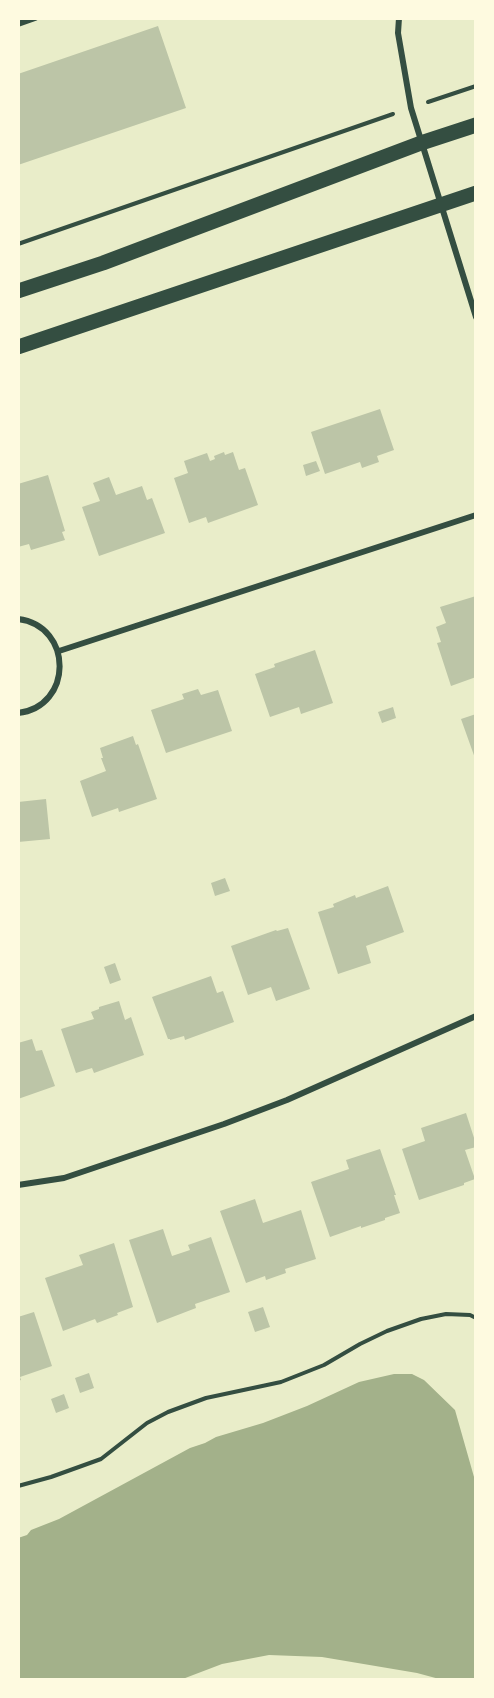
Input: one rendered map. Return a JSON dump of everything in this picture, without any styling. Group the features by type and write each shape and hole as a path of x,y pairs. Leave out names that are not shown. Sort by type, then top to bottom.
{"main road":[{"path":"18,291 103,263 421,143 476,125"},
{"path":"18,347 476,193"}],"street":[{"path":"18,24 35,18"},
{"path":"399,18 398,33 411,108 476,317"},
{"path":"59,651 476,515"},
{"path":"18,619 28,620 41,627 52,638 59,651 61,667 57,683 49,697 36,707 18,712"},
{"path":"18,1185 64,1178 224,1124 287,1100 476,1016"}],"path":[{"path":"18,244 476,86"},
{"path":"18,1486 101,1459 147,1423 196,1401 290,1378 324,1365 387,1331 421,1319 446,1314 471,1315 476,1318"}],"shaded area":[{"path":"394,1374 412,1374 424,1380 455,1410 476,1484 476,1680 443,1680 417,1673 322,1657 269,1655 222,1664 180,1680 18,1680 18,1538 59,1519 190,1448 307,1406 359,1382"}],"building":[{"path":"158,26 186,108 18,165 18,74"},
{"path":"380,409 394,450 377,456 379,462 362,468 360,462 325,474 311,432"},
{"path":"224,452 225,455 233,452 239,470 245,468 258,505 208,523 206,517 189,523 174,478 188,473 184,461 207,453 210,461 215,459 214,456"},
{"path":"316,461 320,471 306,476 303,465"},
{"path":"48,475 65,531 62,532 65,540 31,550 29,544 18,547 18,484"},
{"path":"109,477 116,495 142,486 147,500 152,498 165,533 99,556 82,507 100,501 93,483"},
{"path":"476,596 476,677 451,686 437,643 441,642 436,627 446,623 440,607"},
{"path":"315,650 333,703 301,714 299,707 270,717 255,674 275,667 274,664"},
{"path":"198,689 201,695 218,690 232,731 166,753 151,710 184,699 182,694"},
{"path":"393,707 396,718 382,723 378,712"},
{"path":"476,714 476,761 461,719"},
{"path":"133,736 136,745 138,744 157,799 119,812 118,808 92,817 80,781 106,771 100,748"},
{"path":"46,799 50,839 18,842 18,802"},
{"path":"225,878 230,891 215,896 211,883"},
{"path":"388,886 404,932 366,946 371,963 338,974 318,912 334,907 333,904 355,895 356,898"},
{"path":"288,928 310,989 276,1001 271,987 248,995 231,946"},
{"path":"115,963 121,980 110,984 104,967"},
{"path":"211,976 217,993 223,991 234,1022 185,1040 184,1036 168,1039 152,997"},
{"path":"119,1001 125,1020 131,1017 144,1055 94,1073 92,1068 76,1073 61,1029 94,1019 91,1012"},
{"path":"32,1039 36,1051 42,1050 55,1086 18,1099 18,1043"},
{"path":"466,1113 476,1147 465,1150 475,1179 419,1200 402,1149 425,1141 421,1128"},
{"path":"380,1149 400,1213 330,1237 311,1182 349,1169 346,1160"},
{"path":"255,1199 263,1223 301,1210 316,1259 285,1269 286,1273 266,1280 265,1276 246,1283 220,1211"},
{"path":"163,1229 172,1256 190,1250 188,1245 211,1237 230,1292 195,1304 196,1308 157,1323 129,1240"},
{"path":"114,1243 133,1307 97,1323 95,1319 63,1331 45,1278 83,1265 79,1255"},
{"path":"263,1307 270,1327 255,1332 248,1312"},
{"path":"34,1312 52,1366 20,1377 21,1380 18,1381 18,1317"},
{"path":"89,1373 94,1388 80,1393 75,1378"},
{"path":"64,1394 69,1408 56,1413 51,1399"}]}
